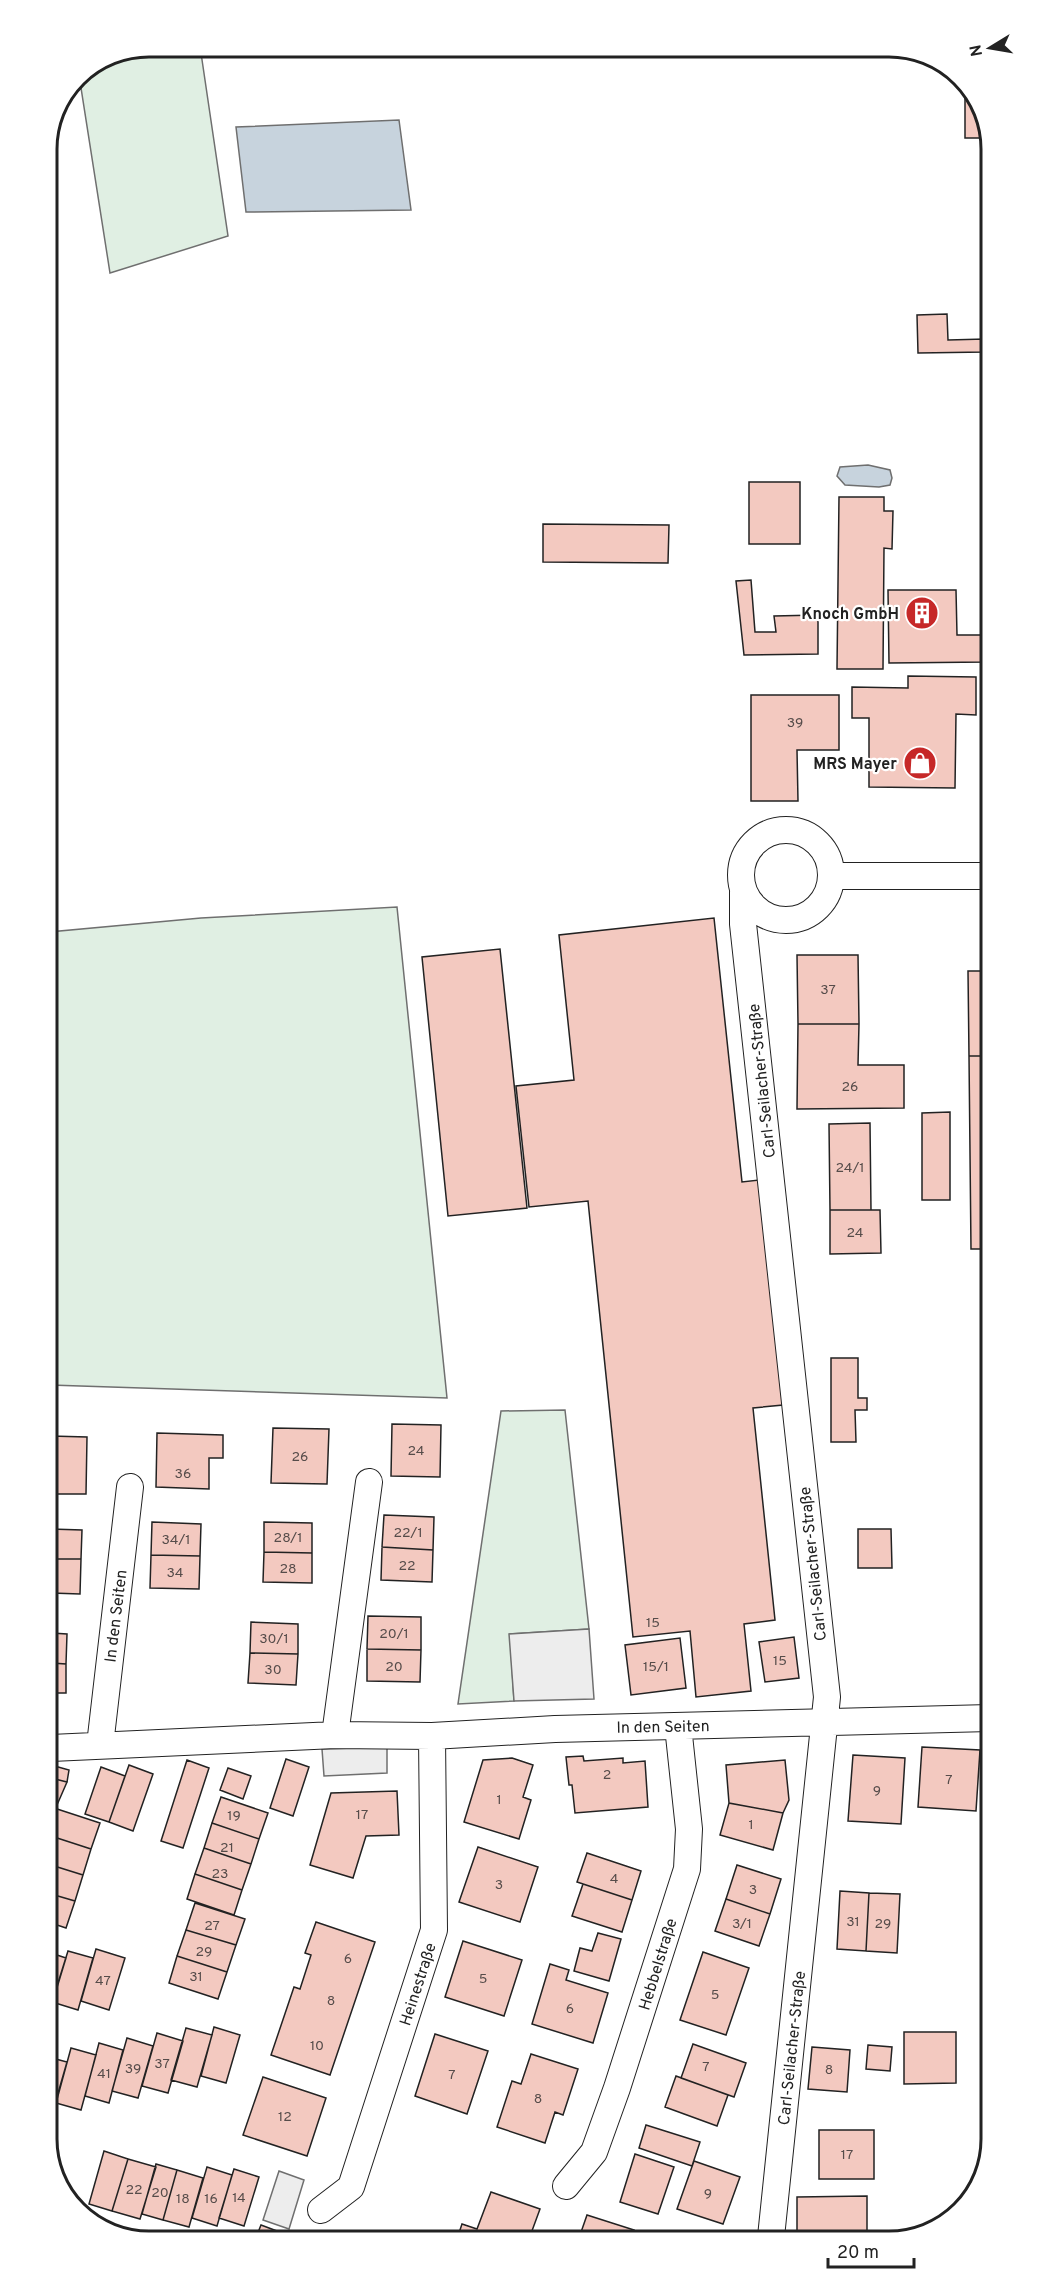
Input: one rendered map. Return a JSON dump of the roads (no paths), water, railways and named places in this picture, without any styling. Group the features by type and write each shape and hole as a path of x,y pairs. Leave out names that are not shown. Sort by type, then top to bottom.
{"street":[{"path":"780,829 800,831 817,841 829,857 832,876 827,896 814,912 796,920 776,920 758,911 744,892 741,869 747,850 762,836 780,829"},
{"path":"832,876 981,876"},
{"name":"Carl-Seilacher-Straße","path":"744,892 743,924 827,1697 772,2231"},
{"path":"335,1735 369,1482"},
{"name":"In den Seiten","path":"100,1745 130,1487"},
{"name":"In den Seiten","path":"57,1748 335,1735 432,1736 555,1729 981,1718"},
{"name":"Hebbelstraße","path":"566,2187 594,2152 617,2088 687,1869 689,1829 678,1726"},
{"name":"Heinestraße","path":"321,2210 351,2187 434,1930 432,1736"}],"place":[{"name":"Knoch GmbH","path":"922,613"},
{"name":"MRS Mayer","path":"920,763"}]}
